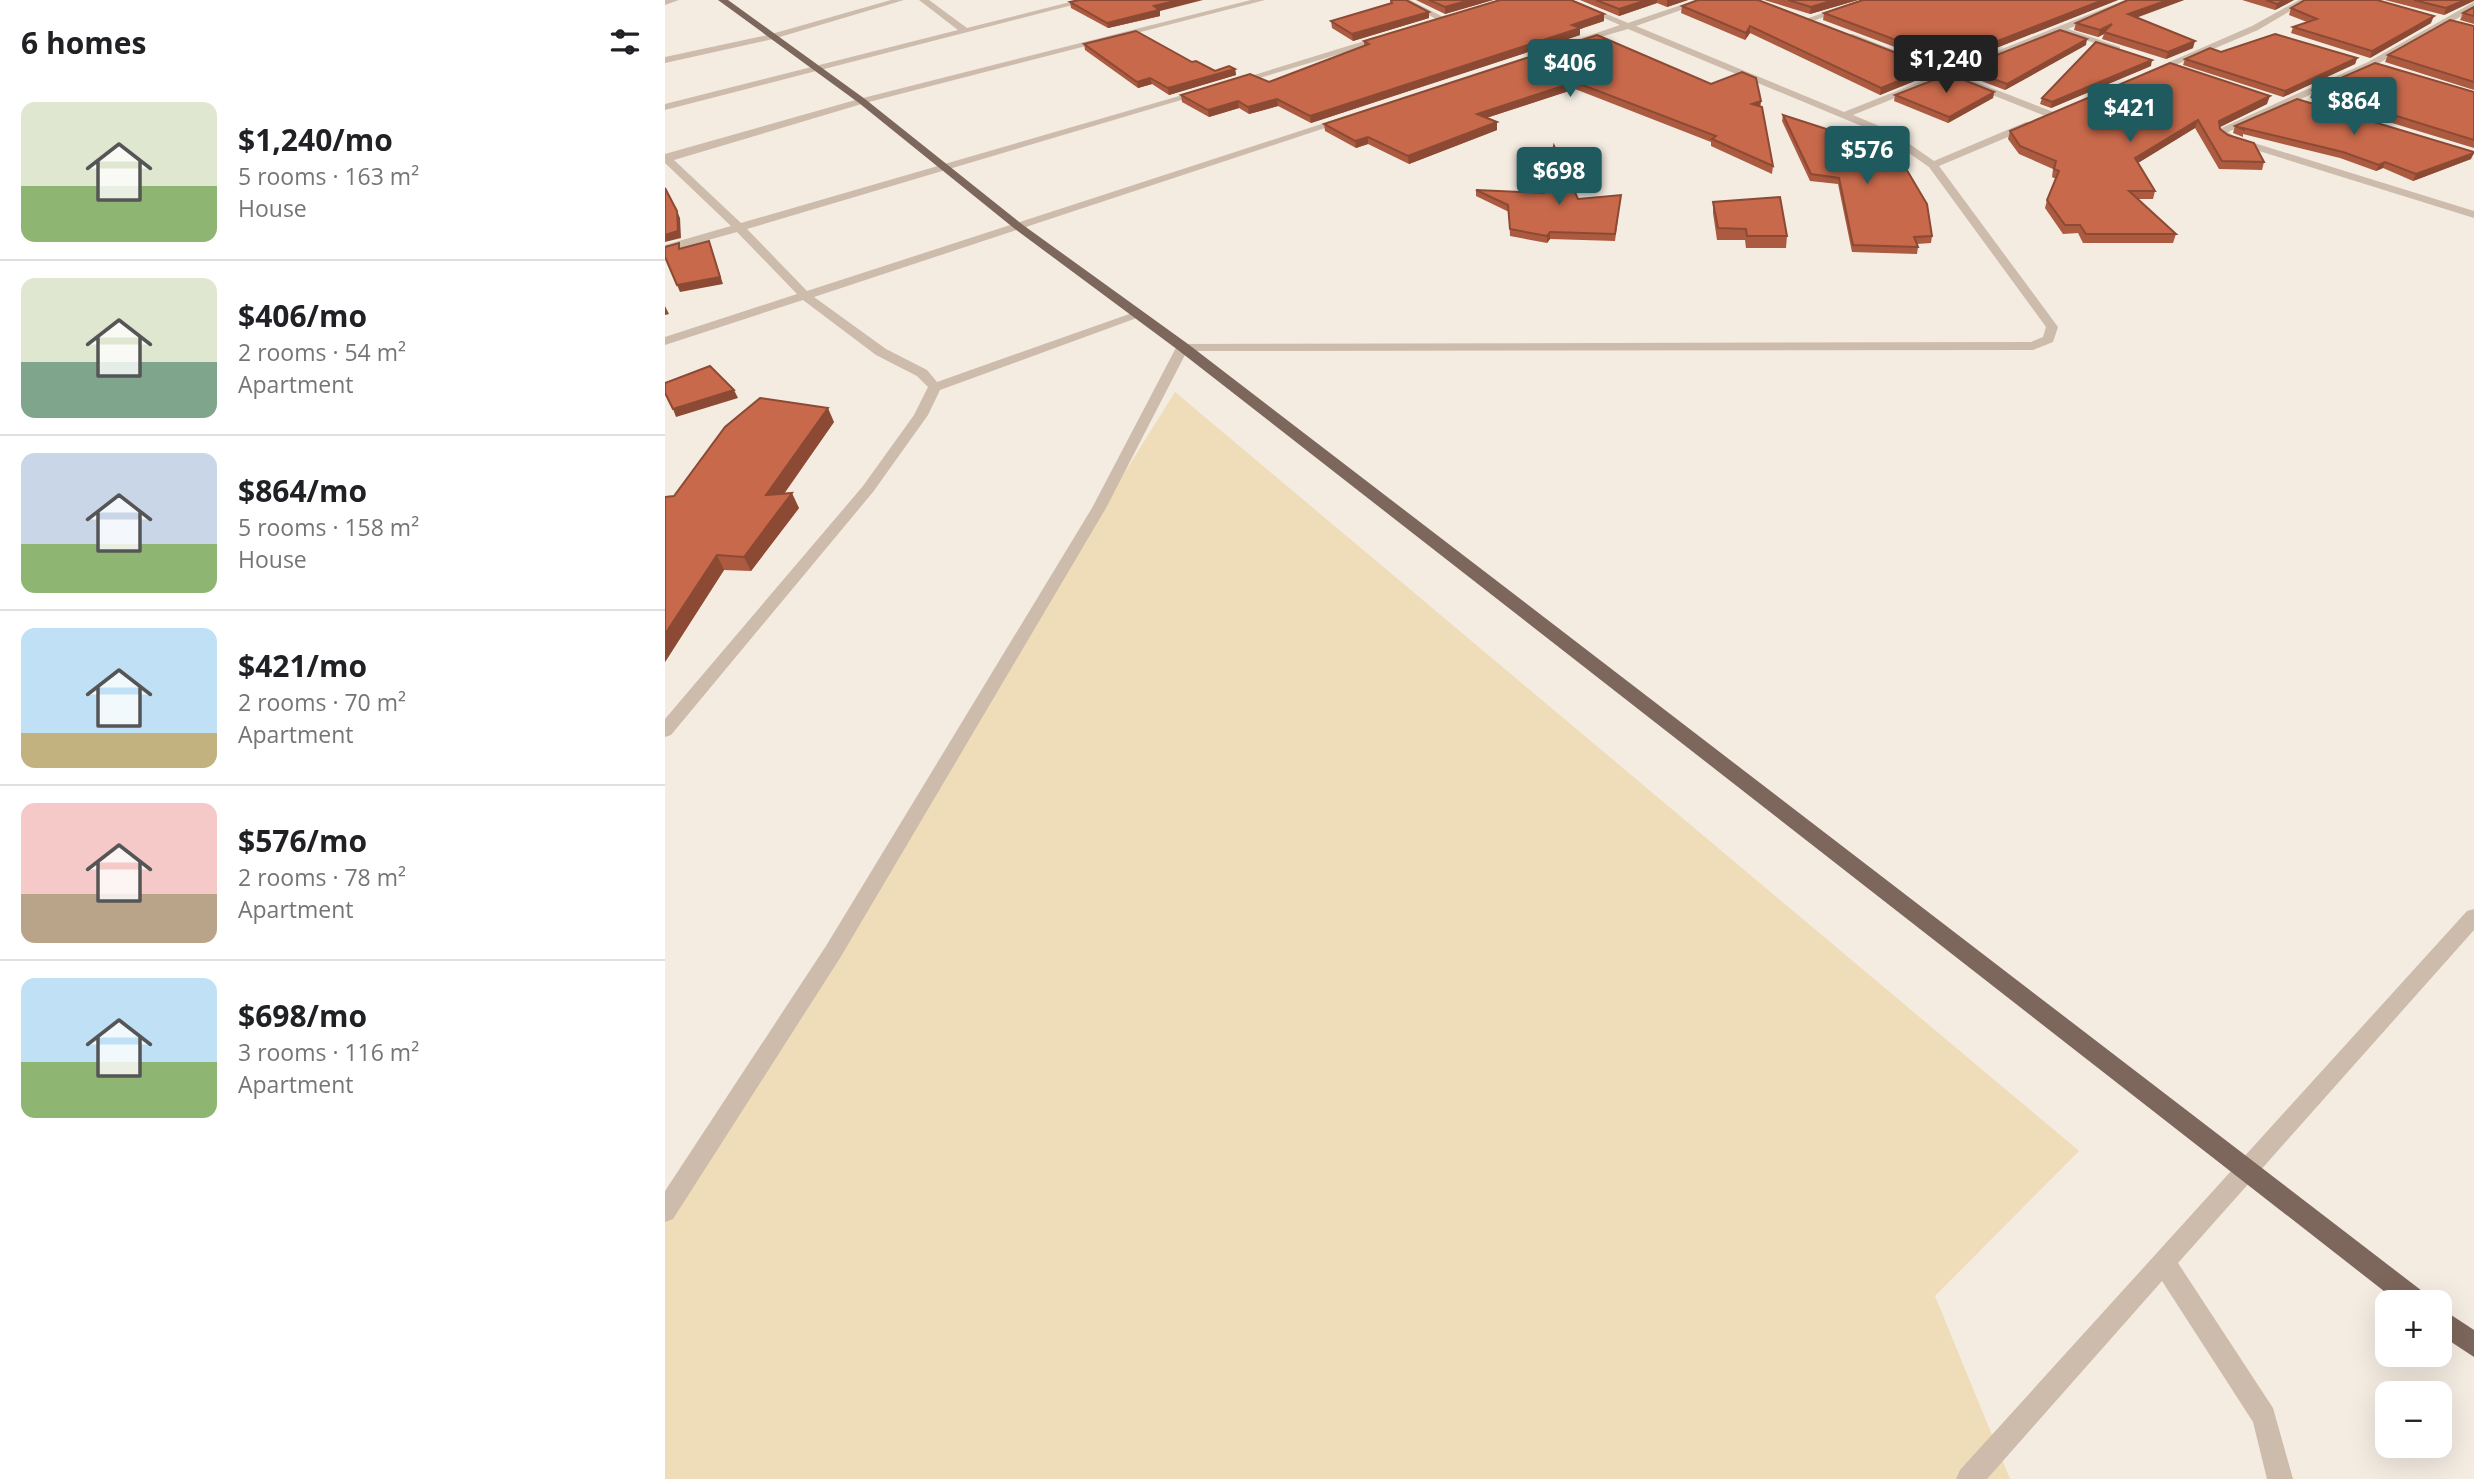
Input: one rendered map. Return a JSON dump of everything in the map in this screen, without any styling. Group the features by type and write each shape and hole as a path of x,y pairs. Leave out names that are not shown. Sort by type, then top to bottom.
{"main road":[{"path":"722,0 862,101 1019,228 1183,348 2401,1290"},
{"path":"2452,1329 2474,1345"}],"street":[{"path":"665,2 675,0"},
{"path":"665,60 770,37 900,0"},
{"path":"923,0 965,31"},
{"path":"665,107 1088,0"},
{"path":"666,158 862,101 1261,0"},
{"path":"1403,0 1445,20"},
{"path":"665,1211 833,952 1099,508 1183,348 2033,346 2049,340 2052,327 1933,166 1887,133 1566,0"},
{"path":"1562,47 1705,0"},
{"path":"1807,20 1869,0"},
{"path":"1844,116 2133,0"},
{"path":"2141,76 2255,28 2305,0"},
{"path":"2474,5 2371,64 2223,131 2224,135 2474,215"},
{"path":"1433,24 1459,16"},
{"path":"1796,16 1819,25"},
{"path":"2430,18 2464,26"},
{"path":"2255,28 2268,32"},
{"path":"2059,30 2125,52 2112,48"},
{"path":"1844,33 2052,115"},
{"path":"665,249 1396,35"},
{"path":"2358,60 2383,68"},
{"path":"2167,65 2180,69"},
{"path":"2295,99 2308,103"},
{"path":"2271,100 2284,104"},
{"path":"1933,166 2064,109"},
{"path":"665,341 1019,228 1364,113"},
{"path":"666,158 739,227 805,296 881,352 922,373 935,387"},
{"path":"665,731 867,489 916,423 935,387 1139,315"},
{"path":"1969,1479 2474,917"},
{"path":"2164,1263 2264,1417 2280,1479"}],"sand":[{"path":"1175,392 2079,1151 1935,1296 2010,1479 665,1479 665,1208"}],"building":[{"path":"1179,0 1154,6 1159,10 1107,23 1070,2"},
{"path":"1391,0 1406,0 1429,12 1352,34 1331,21 1392,3"},
{"path":"1429,0 1470,0 1445,7"},
{"path":"1500,0 1571,0 1604,14 1572,25 1580,28 1310,116 1277,99 1248,107 1238,101 1208,110 1181,95 1250,74 1269,82 1369,44 1364,41"},
{"path":"1596,0 1647,0 1619,9"},
{"path":"1698,0 1758,0 1933,67 1881,88 1750,26 1746,33 1682,6"},
{"path":"1788,0 1834,0 1811,7"},
{"path":"1863,0 2103,0 1949,60 1824,13"},
{"path":"2128,0 2168,0 2128,14 2195,41 2168,52 2104,32 2112,24 2100,30 2076,23"},
{"path":"2266,0 2284,0 2277,4"},
{"path":"2305,0 2377,0 2434,16 2372,51 2293,27 2317,19 2291,8"},
{"path":"2414,0 2465,0 2446,8"},
{"path":"2474,7 2474,16 2463,13"},
{"path":"2450,20 2474,26 2474,82 2388,55"},
{"path":"2060,30 2087,39 2007,84 1964,68"},
{"path":"1136,31 1192,62 1196,61 1215,71 1229,66 1235,69 1168,88 1150,78 1137,82 1084,44"},
{"path":"2275,34 2357,58 2285,91 2185,59 2210,48 2221,52"},
{"path":"1597,35 1711,84 1742,72 1756,78 1761,101 1752,104 1762,107 1773,166 1712,139 1716,136 1575,82 1477,114 1497,122 1408,156 1368,137 1355,141 1324,124"},
{"path":"2096,42 2152,60 2052,102 2042,98"},
{"path":"2170,63 2270,96 2219,121 2220,129 2228,135 2254,143 2264,162 2222,161 2198,120 2135,158 2155,191 2129,191 2176,234 2086,234 2080,225 2065,225 2047,200 2059,171 2054,169 2056,161 2020,146 2010,131"},
{"path":"2375,63 2474,92 2474,140 2313,90"},
{"path":"1949,74 1994,92 1949,117 1895,95"},
{"path":"2297,99 2474,153 2416,174 2385,162 2379,165 2343,152 2235,126"},
{"path":"1783,115 1885,148 1902,162 1927,204 1932,236 1914,237 1918,247 1853,245 1839,178 1811,174"},
{"path":"1554,146 1578,199 1621,195 1615,234 1550,232 1547,236 1510,229 1508,205 1476,190 1544,193"},
{"path":"665,188 677,211 678,231 665,235"},
{"path":"1780,197 1787,236 1747,236 1746,229 1718,228 1713,202"},
{"path":"709,241 720,277 677,285 665,257 665,247 679,243 679,249"},
{"path":"710,366 734,390 673,409 665,393 665,383"},
{"path":"760,398 828,408 766,495 792,493 744,557 717,555 665,634 665,497 674,496 725,427"}]}
